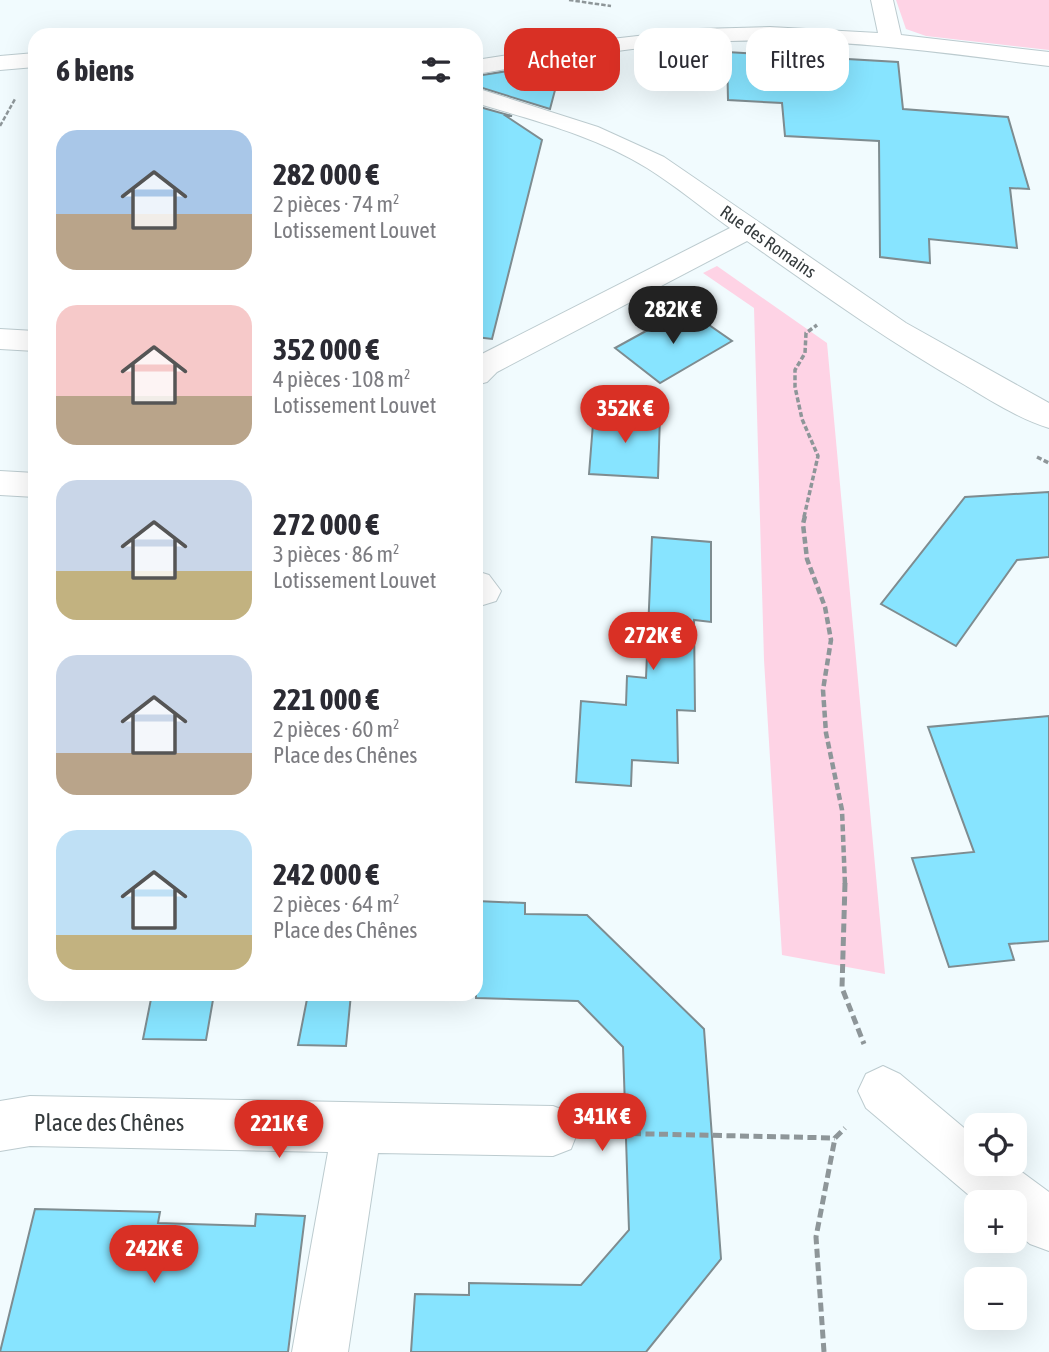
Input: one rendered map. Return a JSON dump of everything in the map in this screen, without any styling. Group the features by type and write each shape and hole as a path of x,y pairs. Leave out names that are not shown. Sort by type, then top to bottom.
{"street":[{"path":"882,0 891,40"},
{"path":"483,65 659,39 719,35 891,40 1049,59"},
{"path":"0,63 28,61"},
{"name":"Rue des Romains","path":"483,97 562,120 626,146 655,162 872,316 970,375 1049,417"},
{"path":"483,368 749,229"},
{"path":"0,339 28,341"},
{"path":"0,483 28,485"},
{"path":"883,1091 960,1157 1049,1225"},
{"name":"Place des Chênes","path":"0,1126 30,1121 553,1131"},
{"path":"320,1352 357,1127"}],"path":[{"path":"569,0 621,7"},
{"path":"818,324 806,334 805,352 795,370 795,387 802,419 818,456 803,524 807,559 825,607 831,640 823,690 826,733 842,810 845,866 842,988 883,1091 835,1138 816,1237 824,1352"},
{"path":"553,1131 835,1138"}],"shaded area":[{"path":"896,0 1049,0 1049,50 926,36 906,29"},
{"path":"717,266 827,343 885,974 782,955 764,660 754,308 703,273"}],"building":[{"path":"732,52 746,53 746,91 849,91 849,59 898,62 903,109 1008,117 1029,189 1010,188 1017,248 929,239 930,263 880,257 879,141 785,136 782,103 728,100 728,91 732,91"},
{"path":"504,72 504,91 555,91 550,109 483,88 483,75"},
{"path":"483,108 512,116 506,116 542,140 492,339 483,338"},
{"path":"686,309 732,341 660,383 615,348"},
{"path":"594,411 660,416 658,478 589,474"},
{"path":"1049,492 1049,557 1017,560 956,646 881,604 965,497"},
{"path":"652,537 711,542 711,622 694,620 695,711 677,710 678,763 632,760 631,786 576,782 581,701 626,705 627,676 646,678"},
{"path":"1049,716 1049,941 1009,944 1014,960 949,967 912,858 974,852 928,727"},
{"path":"483,901 525,903 525,914 587,915 704,1029 721,1259 646,1352 411,1352 415,1294 469,1295 469,1283 581,1285 629,1230 623,1047 578,1001 483,998"},
{"path":"151,1001 213,1001 206,1040 143,1039"},
{"path":"307,1001 350,1001 346,1046 298,1045"},
{"path":"35,1209 160,1212 158,1223 255,1226 256,1214 305,1216 288,1352 0,1352"}]}
